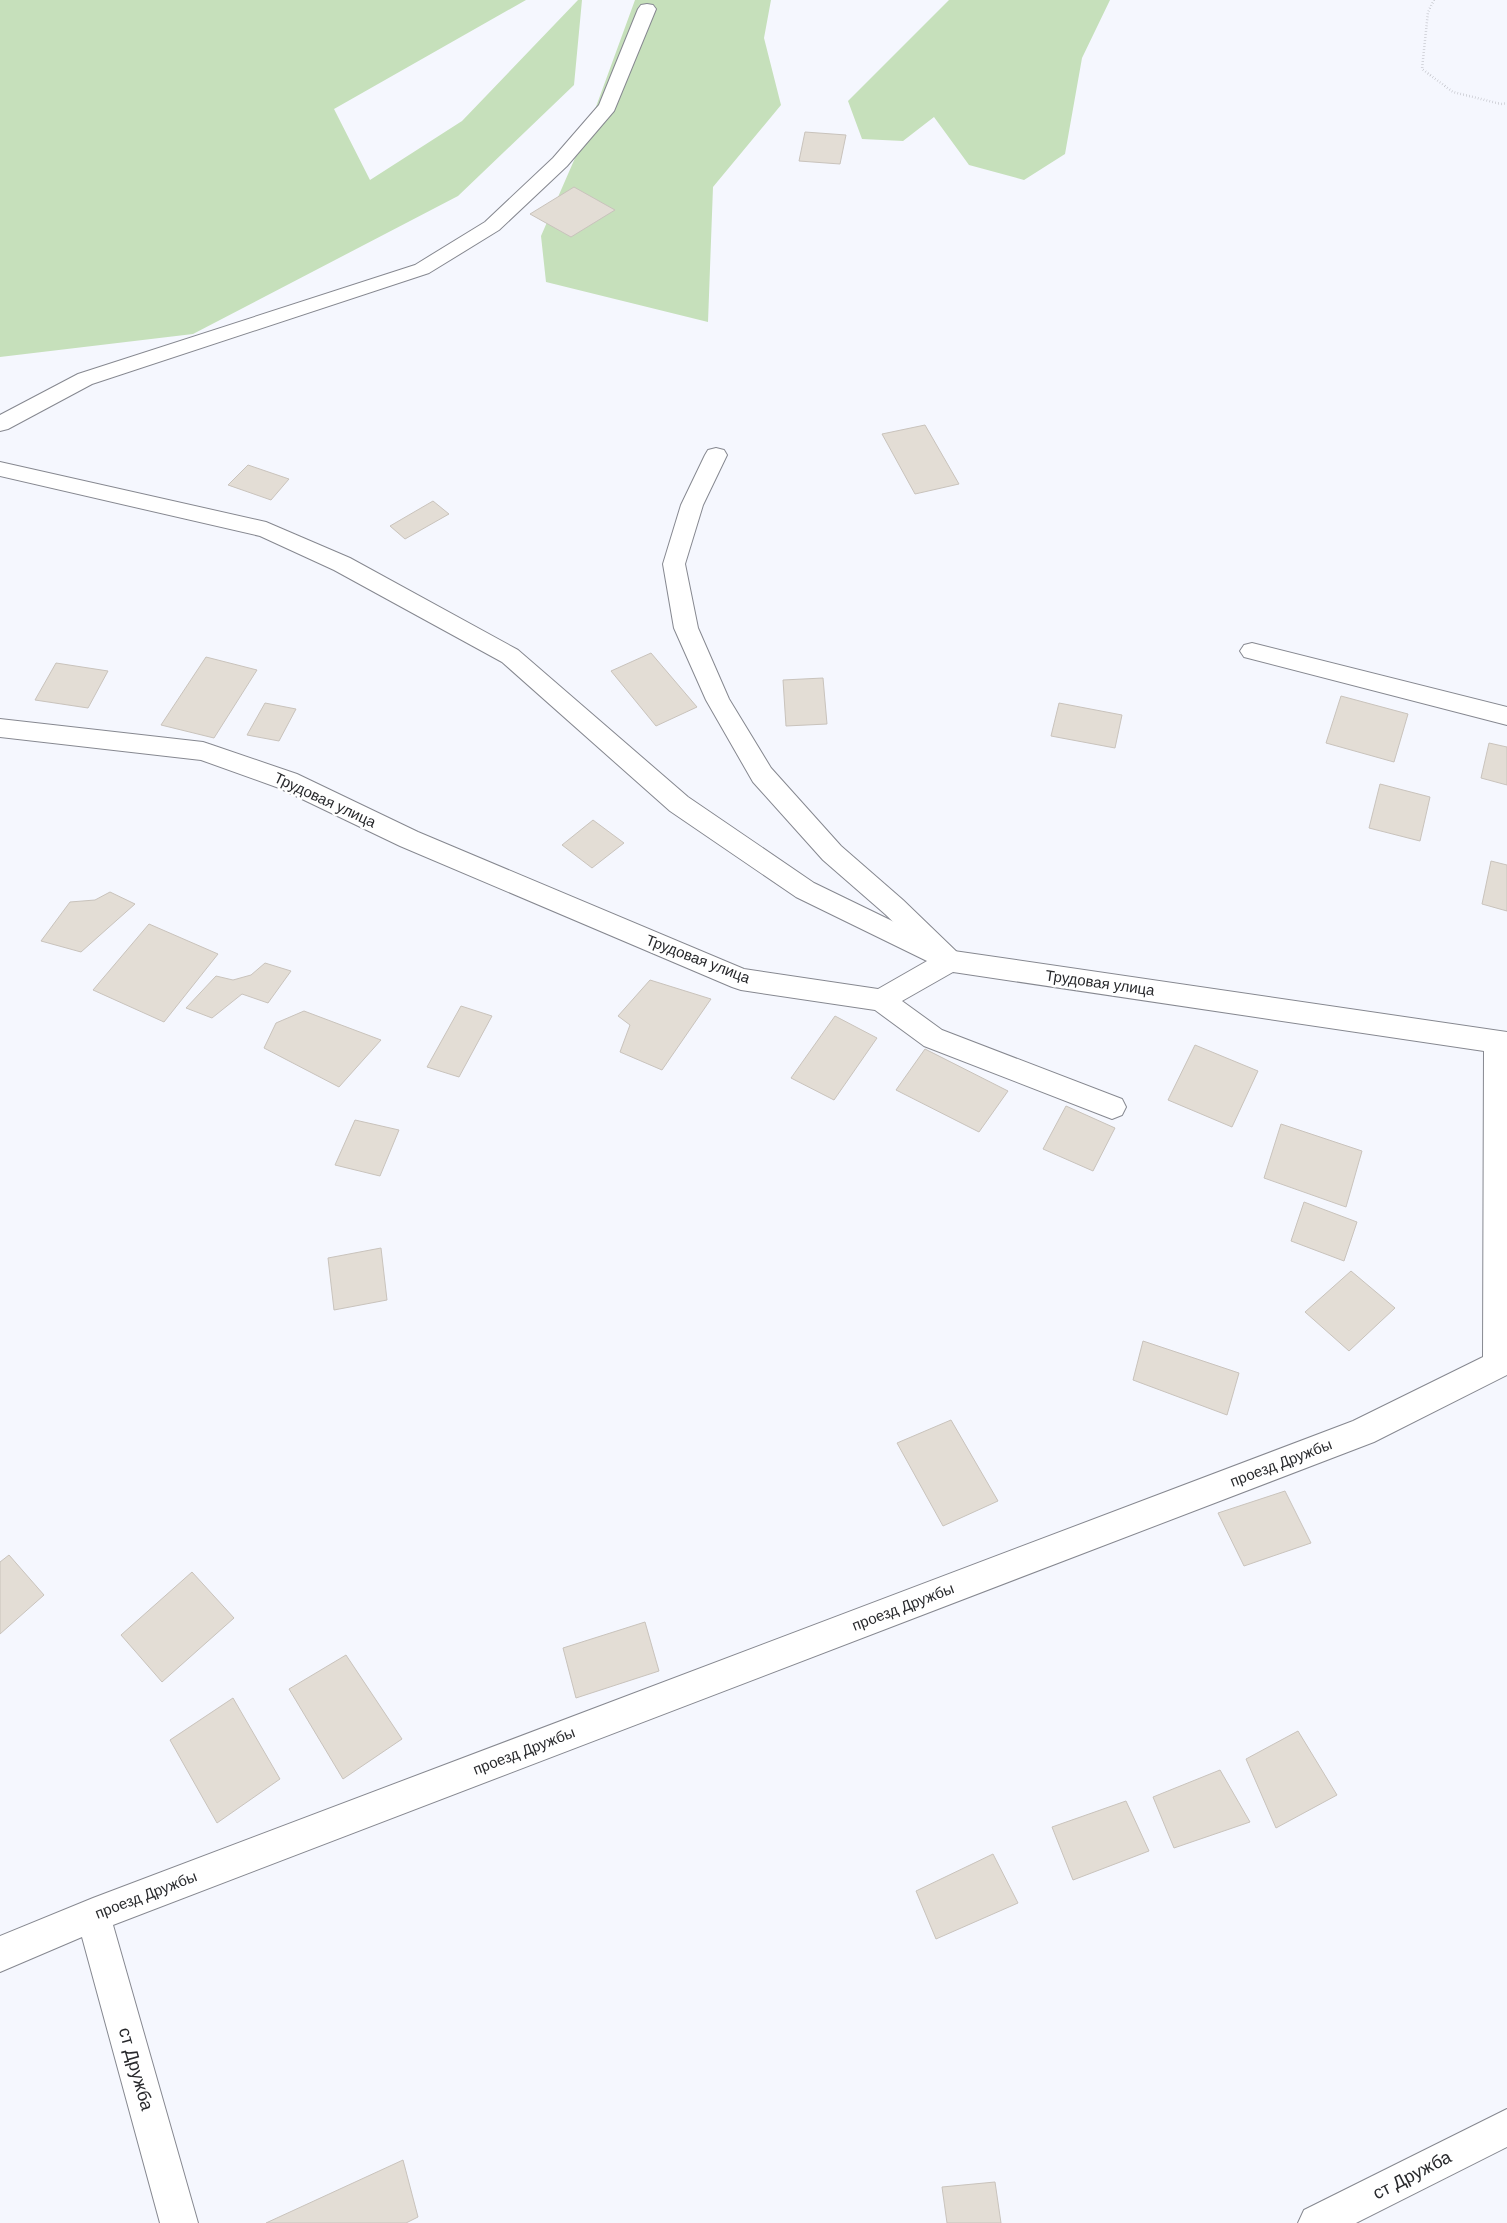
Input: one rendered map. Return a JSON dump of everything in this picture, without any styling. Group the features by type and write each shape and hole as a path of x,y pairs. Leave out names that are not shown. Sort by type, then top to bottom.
{"street":[{"path":"0,424 86,379 422,269 492,226 560,162 608,107 647,9"},
{"path":"716,455 692,505 674,564 686,628 718,700 762,775 826,846 894,907 950,961 881,1000 933,1038 1112,1107"},
{"name":"Трудовая улица","path":"0,469 266,530 342,564 510,656 679,804 805,890 950,961 1502,1042"},
{"path":"1252,650 1507,716"},
{"name":"Трудовая улица","path":"0,728 203,751 288,781 418,843 741,979 881,1000"},
{"name":"проезд Дружбы","path":"0,1954 93,1915 1363,1432 1503,1364 1502,1042"},
{"name":"ст Дружба","path":"93,1915 179,2223"},
{"name":"ст Дружба","path":"1317,2223 1507,2127"}],"path":[{"path":"1434,0 1428,12 1422,69 1453,92 1501,104 1507,103"}],"green space":[{"path":"0,0 526,0 334,109 370,180 462,121 578,0 582,0 574,85 458,196 193,334 0,357"},
{"path":"635,0 771,0 764,38 781,105 713,187 708,322 546,282 541,236 589,126"},
{"path":"949,0 1110,0 1082,58 1065,154 1024,180 969,165 934,117 903,141 862,139 848,101"}],"building":[{"path":"805,132 846,135 840,164 799,161"},
{"path":"574,187 615,210 571,237 530,214"},
{"path":"925,425 959,484 915,494 882,434"},
{"path":"248,465 289,479 271,500 228,485"},
{"path":"433,501 449,514 405,539 390,526"},
{"path":"651,653 697,707 656,726 611,671"},
{"path":"206,657 257,670 214,738 161,725"},
{"path":"56,663 108,671 88,708 35,700"},
{"path":"823,678 827,724 786,726 783,680"},
{"path":"1341,696 1408,714 1394,762 1326,743"},
{"path":"265,703 296,709 279,741 247,735"},
{"path":"1059,703 1122,715 1115,748 1051,736"},
{"path":"1489,743 1507,747 1507,785 1481,778"},
{"path":"1380,784 1430,797 1420,841 1369,828"},
{"path":"593,820 624,843 592,868 562,845"},
{"path":"1491,861 1507,865 1507,911 1482,904"},
{"path":"110,892 135,904 81,952 41,941 70,902 95,900"},
{"path":"149,924 218,954 164,1022 93,990"},
{"path":"265,963 291,971 268,1003 242,994 212,1018 186,1008 216,976 233,980 251,975"},
{"path":"650,980 711,999 662,1070 620,1052 630,1025 618,1016"},
{"path":"461,1006 492,1016 459,1077 427,1067"},
{"path":"304,1011 381,1040 339,1087 264,1048 276,1023"},
{"path":"835,1016 877,1038 834,1100 791,1078"},
{"path":"1195,1045 1258,1071 1232,1127 1168,1100"},
{"path":"925,1049 1008,1091 979,1132 896,1090"},
{"path":"1066,1106 1115,1128 1093,1171 1043,1149"},
{"path":"355,1120 399,1130 380,1176 335,1165"},
{"path":"1281,1124 1362,1151 1346,1207 1264,1178"},
{"path":"1304,1202 1357,1222 1344,1261 1291,1241"},
{"path":"381,1248 387,1300 334,1310 328,1258"},
{"path":"1351,1271 1395,1308 1349,1351 1305,1312"},
{"path":"1143,1341 1239,1373 1227,1415 1133,1380"},
{"path":"951,1420 998,1501 943,1526 897,1443"},
{"path":"1285,1491 1311,1543 1244,1566 1218,1513"},
{"path":"9,1555 44,1595 0,1634 0,1562"},
{"path":"192,1572 234,1618 162,1682 121,1635"},
{"path":"645,1622 659,1671 576,1698 563,1648"},
{"path":"346,1655 402,1739 343,1779 289,1689"},
{"path":"233,1698 280,1779 217,1823 170,1740"},
{"path":"1298,1731 1337,1795 1276,1828 1246,1759"},
{"path":"1220,1770 1250,1822 1174,1848 1153,1797"},
{"path":"1126,1801 1149,1851 1073,1880 1052,1827"},
{"path":"993,1854 1018,1903 936,1939 916,1891"},
{"path":"403,2160 418,2217 406,2223 266,2223"},
{"path":"995,2182 1001,2223 947,2223 942,2187"}]}
